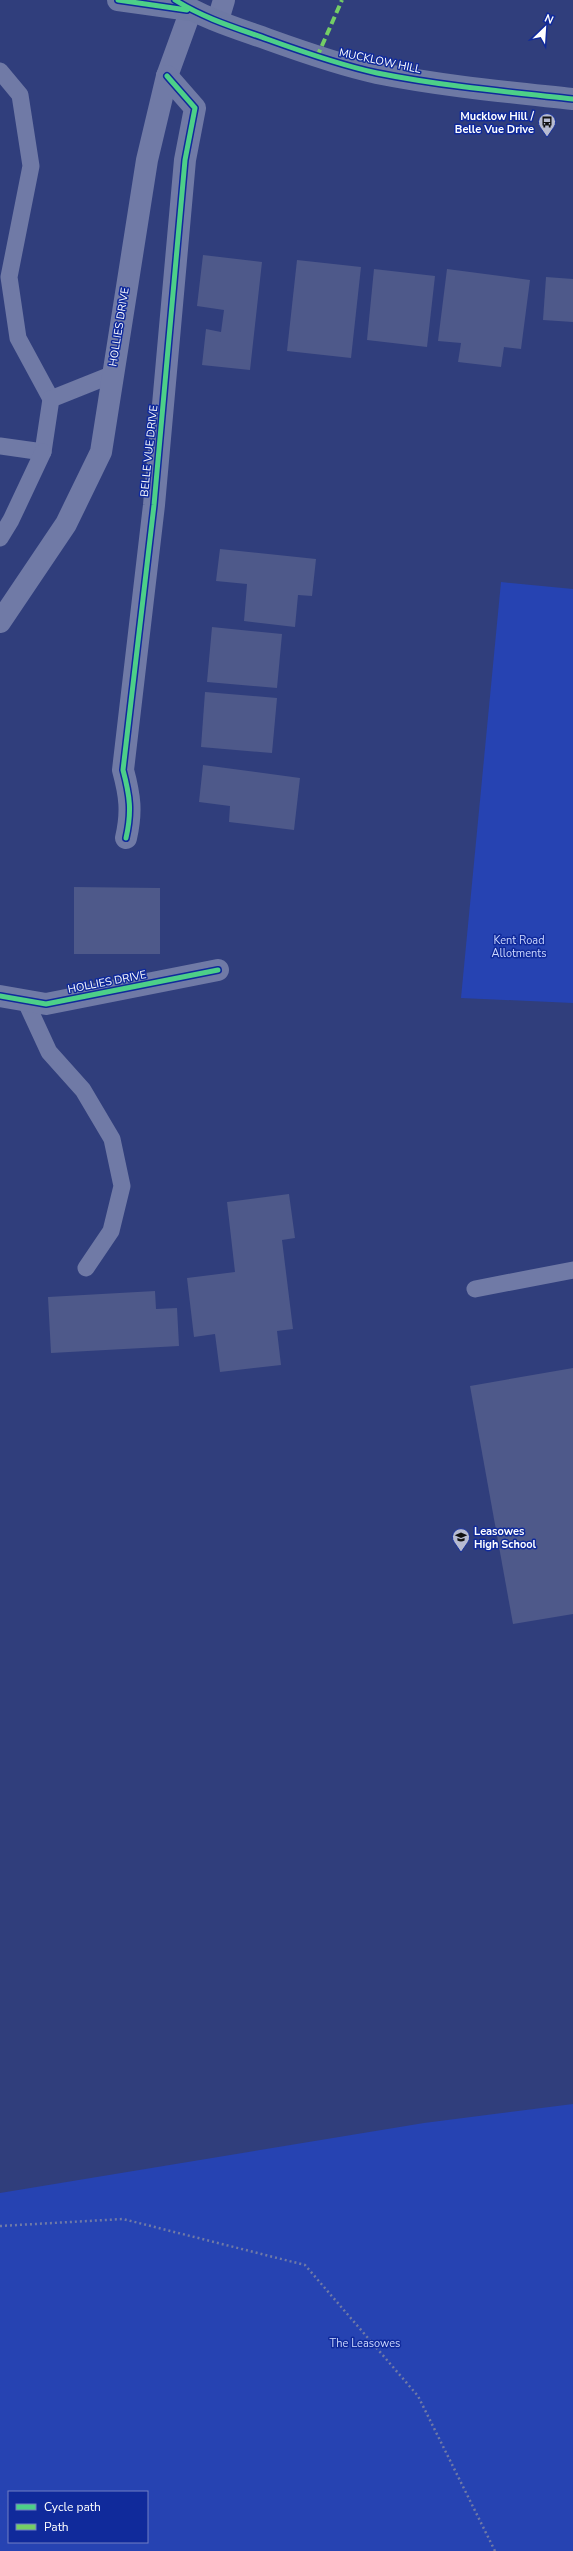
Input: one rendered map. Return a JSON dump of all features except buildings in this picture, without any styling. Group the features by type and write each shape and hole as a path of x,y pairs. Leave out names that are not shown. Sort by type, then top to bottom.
{"highway":[{"name":"MUCKLOW HILL","path":"118,0 183,5 221,10 317,57 377,72 448,85 573,99"}],"street":[{"name":"HOLLIES DRIVE","path":"0,622 66,524 101,452 111,374 147,160 183,5"},
{"name":"BELLE VUE DRIVE","path":"126,838 130,820 130,798 123,770 155,490 185,160 195,108 167,76"},
{"name":"HOLLIES DRIVE","path":"0,996 46,1004 218,970"}],"lane":[{"path":"0,71 20,95 31,166 9,277 18,338 51,399 43,452 12,520 0,538"},
{"path":"51,399 111,374"},
{"path":"0,446 43,452"},
{"path":"25,1000 49,1052 83,1090 112,1139 122,1186 112,1231 86,1268"},
{"path":"475,1289 573,1270"}],"path":[{"path":"0,2226 123,2219 305,2265 418,2396 495,2551"}],"green space":[{"name":"Kent Road Allotments","path":"501,582 573,589 573,1003 461,998"},
{"name":"The Leasowes","path":"573,2104 573,2551 0,2551 0,2193 424,2123"}],"marked path":[{"path":"317,57 342,0"}],"cycle path":[{"path":"118,0 187,10"},
{"path":"175,0 197,12 232,27 363,70 401,78 450,85 573,99"},
{"path":"126,838 130,812 123,770 154,505 185,160 195,108 167,76"},
{"path":"0,996 46,1004 218,970"}],"place":[{"name":"Mucklow Hill / Belle Vue Drive","path":"547,137"},
{"name":"Leasowes High School","path":"461,1552"}]}
